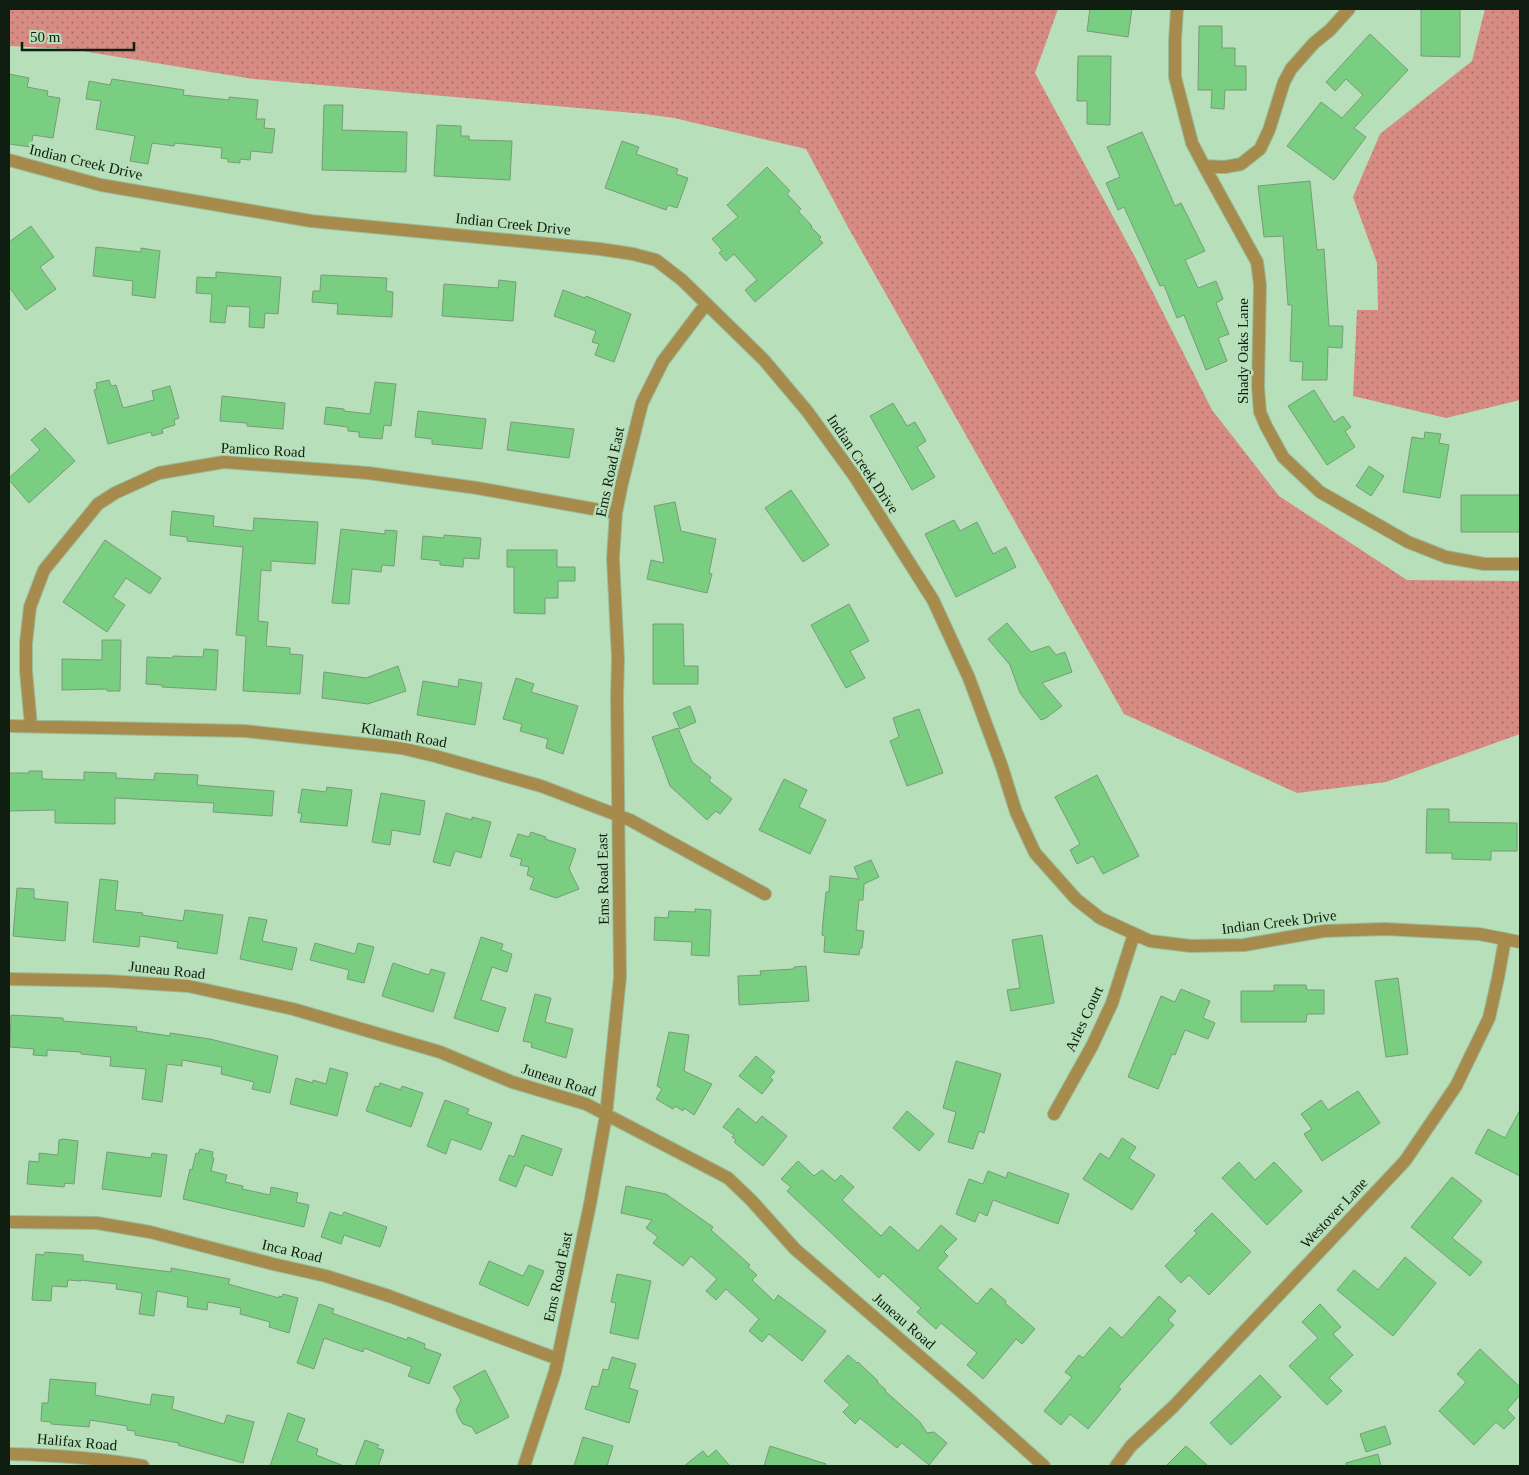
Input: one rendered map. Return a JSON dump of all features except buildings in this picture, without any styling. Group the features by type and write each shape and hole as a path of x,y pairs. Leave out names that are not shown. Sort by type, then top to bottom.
{"street":[{"name":"Shady Oaks Lane","path":"1177,9 1175,77 1192,143 1257,262 1260,285 1258,378 1260,412 1284,457 1320,492 1408,542 1446,557 1484,564 1520,564"},
{"path":"1204,166 1224,167 1241,164 1260,149 1269,130 1284,82 1292,69 1314,43 1330,30 1349,9"},
{"name":"Indian Creek Drive","path":"9,160 101,185 310,220 600,249 656,260 682,280 764,360 807,411 854,476 933,600 969,678 1002,767 1016,812 1035,853 1076,899 1100,918 1150,940 1191,946 1244,945 1324,931 1385,929 1479,934 1520,942"},
{"name":"Ems Road East","path":"524,1466 555,1372 590,1204 606,1115 620,977 616,696 618,659 613,558 616,513 642,403 663,361 706,304"},
{"name":"Pamlico Road","path":"30,726 26,643 30,607 44,570 98,504 115,493 159,473 224,462 368,473 477,488 616,513"},
{"name":"Klamath Road","path":"9,726 245,731 402,748 541,786 618,815 765,894"},
{"name":"Arles Court","path":"1054,1114 1092,1046 1112,1003 1134,934"},
{"name":"Westover Lane","path":"1116,1466 1131,1446 1173,1407 1405,1161 1456,1086 1489,1018 1504,939"},
{"name":"Juneau Road","path":"9,979 108,981 188,986 292,1009 440,1052 512,1082 586,1104 728,1178 795,1248 1044,1466"},
{"name":"Inca Road","path":"9,1222 97,1223 150,1232 335,1279 389,1296 558,1359"},
{"name":"Halifax Road","path":"9,1454 33,1454 116,1461 143,1466"}],"shaded area":[{"path":"9,9 1058,9 1035,73 1135,257 1212,410 1279,496 1407,580 1520,581 1520,734 1386,782 1297,793 1124,714 849,229 806,149 674,118 645,114 253,79 70,49 9,46"},
{"path":"1485,9 1520,9 1520,400 1446,418 1353,396 1357,310 1378,310 1377,263 1353,197 1380,134 1472,61"}]}
